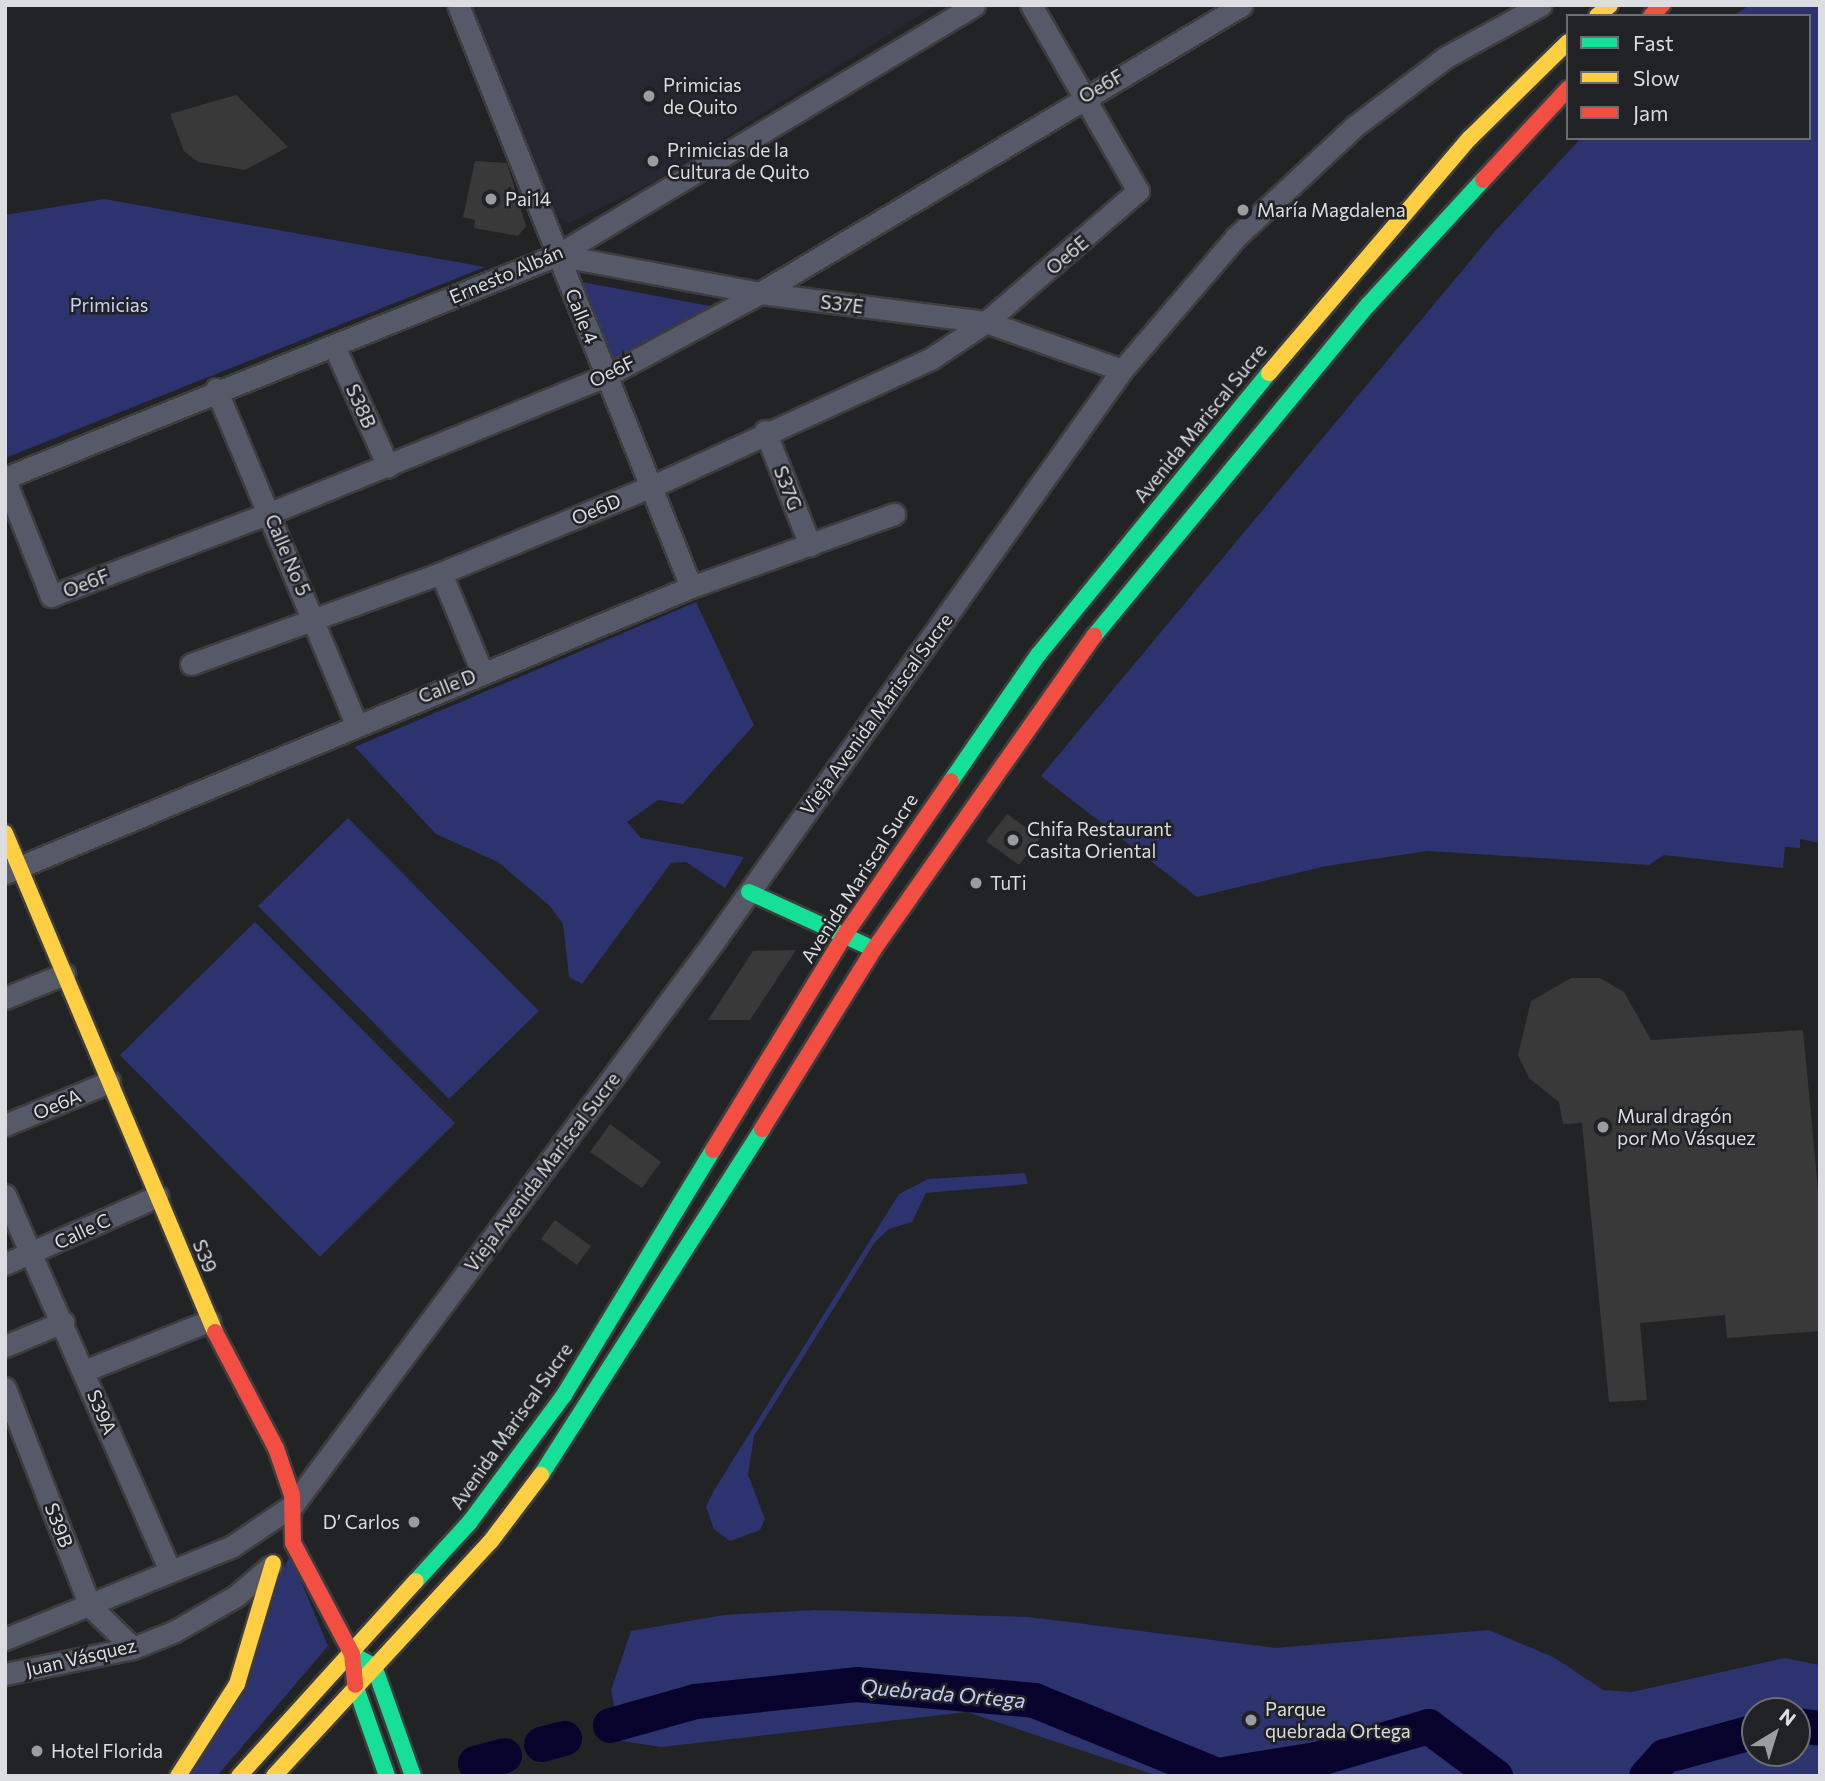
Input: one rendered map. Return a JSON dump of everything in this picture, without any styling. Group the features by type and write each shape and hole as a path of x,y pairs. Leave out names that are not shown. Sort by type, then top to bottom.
{"main road":[{"name":"Avenida Mariscal Sucre","path":"239,1776 468,1523 564,1395 844,936 946,781 1159,505 1409,205 1566,44"},
{"path":"274,1776 491,1541 562,1447 874,949 1059,678 1368,305 1566,91"},
{"name":"S39","path":"5,833 12,870 64,974 209,1321 276,1448 293,1505 293,1544 352,1654"},
{"path":"750,892 874,949"},
{"path":"723,1132 750,1150"},
{"path":"178,1776 237,1684 273,1563"},
{"path":"352,1654 374,1666 413,1776"},
{"path":"352,1654 355,1686 387,1776"}],"street":[{"name":"Calle 4","path":"458,5 606,376 655,485 691,587"},
{"name":"Ernesto Albán","path":"5,479 216,389 334,346 557,255 974,5"},
{"path":"1031,5 1084,95"},
{"name":"Vieja Avenida Mariscal Sucre","path":"293,1505 750,892 1122,370 1236,237 1355,126 1446,57 1541,5"},
{"name":"Oe6F","path":"5,479 51,596 270,513 606,376 760,293 1228,9"},
{"name":"Oe6E","path":"986,322 1134,198 1137,182 1084,95"},
{"name":"S37E","path":"557,255 760,293 986,322 1122,370"},
{"name":"Oe6D","path":"191,664 316,621 441,573 655,485 765,431 932,358 986,322"},
{"name":"S38B","path":"334,346 388,466"},
{"name":"Calle No 5","path":"216,389 316,621 356,723"},
{"name":"S37G","path":"765,431 810,545"},
{"name":"Calle D","path":"12,870 356,723 691,587 894,514"},
{"path":"441,573 482,672"},
{"path":"5,998 64,974"},
{"name":"Oe6A","path":"5,1125 108,1082"},
{"name":"S39A","path":"5,1195 170,1571"},
{"name":"Calle C","path":"5,1264 158,1196"},
{"path":"84,1371 209,1321"},
{"path":"5,1346 63,1322"},
{"name":"S39B","path":"7,1396 90,1606 133,1648"},
{"name":"Juan Vásquez","path":"5,1639 231,1547 293,1505"},
{"name":"Juan Vásquez","path":"5,1674 133,1648 236,1596 293,1544"}],"shaded area":[{"name":"Primicias de Quito","path":"470,5 936,5 647,186 569,223 557,217"}],"green space":[{"path":"1750,5 1820,5 1820,843 1800,839 1800,848 1785,847 1783,868 1664,855 1649,865 1428,851 1326,866 1197,897 1041,776 1496,230 1579,140 1811,140 1811,14 1736,14"},
{"name":"Primicias","path":"104,199 485,267 5,458 5,215"},
{"path":"571,280 726,309 610,365"},
{"path":"696,602 754,725 683,804 658,800 627,822 641,838 744,857 725,888 686,862 671,863 582,984 569,977 563,924 550,906 498,862 436,834 355,747"},
{"path":"348,818 539,1011 449,1099 258,906"},
{"path":"255,922 455,1123 320,1257 120,1055"},
{"path":"1025,1173 1028,1184 926,1193 912,1222 889,1229 875,1242 754,1436 748,1475 765,1519 760,1530 730,1541 714,1529 706,1507 713,1492 899,1194 928,1179"},
{"path":"290,1555 328,1646 217,1776 186,1776"},
{"path":"815,1610 1029,1617 1275,1648 1489,1630 1555,1658 1603,1690 1632,1692 1784,1658 1820,1665 1820,1776 1158,1776 967,1712 661,1747 621,1741 611,1690 631,1631 724,1615"}],"building":[{"path":"236,95 288,147 245,170 198,162 184,151 170,114"},
{"name":"Pai14","path":"475,161 507,163 526,226 518,236 474,228 475,220 463,217"},
{"name":"Chifa Restaurant Casita Oriental","path":"1007,814 1040,838 1019,865 986,841"},
{"path":"796,950 750,1020 708,1020 753,951"},
{"path":"1571,978 1600,978 1624,992 1651,1040 1803,1030 1820,1211 1820,1331 1727,1338 1725,1315 1640,1323 1647,1400 1609,1402 1582,1123 1563,1124 1559,1102 1529,1078 1518,1055 1531,1001"},
{"path":"610,1124 661,1162 642,1188 590,1152"},
{"path":"555,1220 591,1246 577,1265 541,1239"}],"waterway":[{"name":"Quebrada Ortega","path":"610,1725 695,1701 856,1684 1034,1700 1217,1775 1316,1759 1428,1726 1495,1776"},
{"name":"Quebrada Ortega","path":"1811,1727 1820,1728"},
{"name":"Quebrada Ortega","path":"1646,1776 1664,1756 1741,1735"},
{"name":"Quebrada Ortega","path":"541,1744 564,1738"},
{"name":"Quebrada Ortega","path":"475,1763 504,1755"}],"traffic: fast":[{"path":"1094,636 1368,305 1483,180"},
{"path":"951,781 1038,655 1269,373"},
{"path":"749,892 865,945"},
{"path":"541,1475 762,1129"},
{"path":"416,1581 469,1523 564,1395 713,1150"},
{"path":"355,1656 374,1666 413,1776"},
{"path":"355,1685 387,1776"}],"traffic: slow":[{"path":"1599,14 1610,5"},
{"path":"1269,373 1470,138 1566,44"},
{"path":"5,833 215,1332"},
{"path":"274,1776 491,1541 541,1475"},
{"path":"178,1776 237,1684 273,1563"},
{"path":"239,1776 416,1581"}],"traffic: jam":[{"path":"1653,14 1662,5"},
{"path":"1483,180 1566,91"},
{"path":"762,1129 874,949 1094,636"},
{"path":"713,1150 844,936 951,781"},
{"path":"215,1332 276,1448 292,1495 293,1543 352,1654 355,1685"}],"place":[{"name":"Primicias de Quito","path":"649,96"},
{"name":"Primicias de la Cultura de Quito","path":"653,161"},
{"name":"Pai14","path":"491,199"},
{"name":"María Magdalena","path":"1243,210"},
{"name":"Chifa Restaurant Casita Oriental","path":"1013,840"},
{"name":"TuTi","path":"976,883"},
{"name":"Mural dragón por Mo Vásquez","path":"1603,1127"},
{"name":"D’ Carlos","path":"414,1522"},
{"name":"Parque quebrada Ortega","path":"1251,1720"},
{"name":"Hotel Florida","path":"37,1751"}]}
